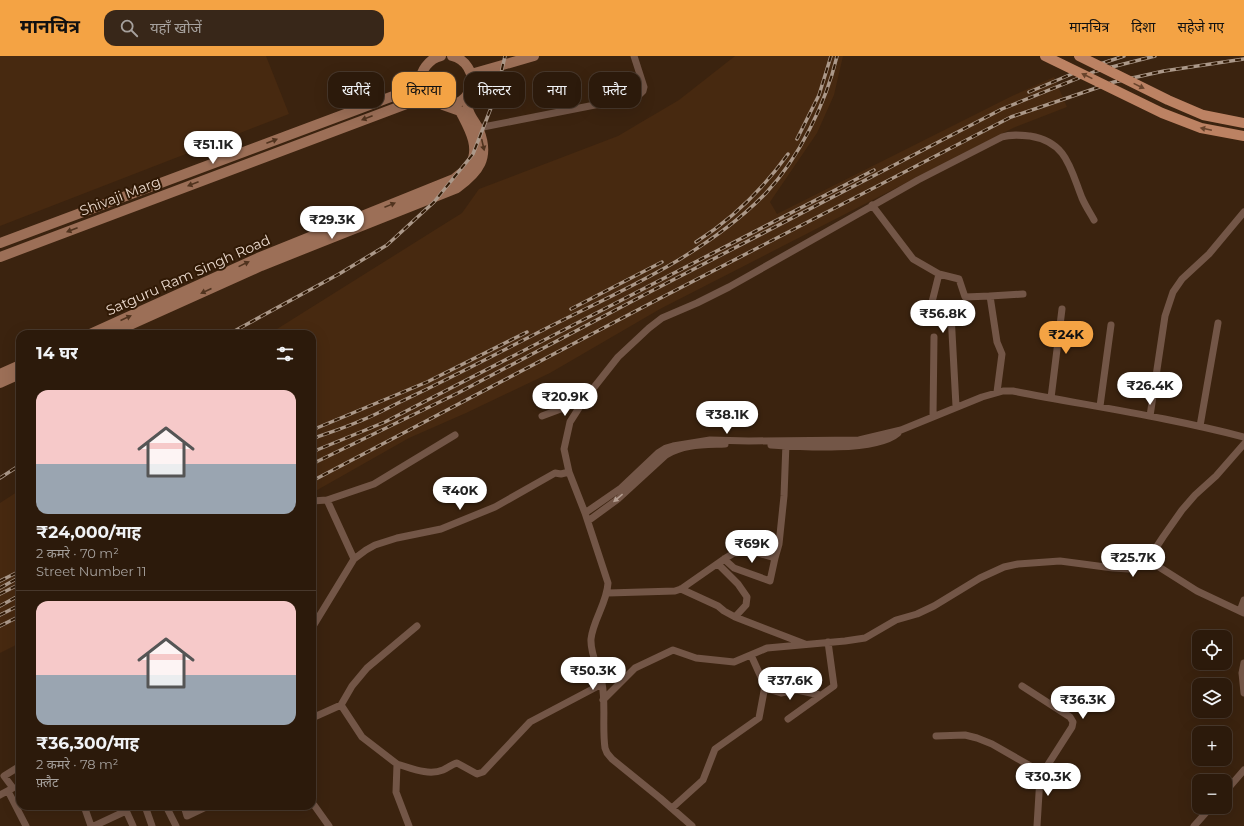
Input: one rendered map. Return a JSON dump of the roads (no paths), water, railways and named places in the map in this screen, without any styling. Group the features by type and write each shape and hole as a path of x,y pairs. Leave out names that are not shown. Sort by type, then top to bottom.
{"main road":[{"path":"1045,56 1162,113 1200,128 1244,136"},
{"path":"1079,56 1168,100 1203,115 1244,123"}],"street":[{"path":"423,72 430,62 440,56"},
{"path":"478,72 534,56"},
{"path":"478,128 639,95 644,91 644,87 634,56"},
{"path":"457,57 467,65 470,72"},
{"name":"Shivaji Marg","path":"0,243 392,96"},
{"name":"Shivaji Marg","path":"0,256 396,108"},
{"name":"Satguru Ram Singh Road","path":"99,330 258,258 454,179 470,165 474,152 472,133 460,112 450,108"},
{"name":"Satguru Ram Singh Road","path":"119,330 261,266 457,188 470,179 479,168 484,152 478,128 468,108"},
{"path":"692,826 612,759 607,753 605,744 602,684 591,639 608,593 608,583 588,521 569,472 564,449 570,422 584,400 618,357 662,318 729,287 936,170 1008,135 1018,134 1041,138 1060,150 1070,166 1082,198 1094,220"},
{"path":"872,205 913,259 939,274 960,279 965,297 1023,294"},
{"path":"1150,416 1165,316 1173,292 1182,280 1209,254 1244,212"},
{"path":"939,274 932,302 951,314 956,406"},
{"path":"990,296 997,342 1002,354 997,392"},
{"path":"1051,398 1062,309"},
{"path":"1200,426 1218,323"},
{"path":"1100,406 1111,325"},
{"path":"933,416 934,337"},
{"path":"0,374 16,367"},
{"path":"0,383 16,376"},
{"path":"588,521 618,499 666,455 678,449 724,444 855,441 901,430 956,406 997,392 1013,391 1100,406 1200,426 1244,437"},
{"path":"542,416 566,407 576,400 584,400"},
{"path":"316,501 327,500 374,484 455,435"},
{"path":"585,514 620,488 658,453 666,448 688,442 710,440 786,443"},
{"path":"724,559 734,568 770,581 779,544 784,496 786,443"},
{"path":"603,700 635,668 673,650 696,658 734,662 767,648 865,638 896,620 917,614 934,606 980,578 1011,566 1032,562 1060,562 1129,569 1140,566 1148,560 1182,510 1195,495 1216,476 1244,444"},
{"path":"316,621 354,559 374,545 398,538 441,529 495,507 555,473 561,474 569,472"},
{"path":"327,500 354,559"},
{"path":"608,593 667,592 681,589 724,559 734,554 751,551 775,558"},
{"path":"1148,560 1197,591 1242,612 1244,600"},
{"path":"718,564 738,584 747,597 746,605 735,617"},
{"path":"681,589 718,606 735,617 806,644"},
{"path":"316,716 341,705 352,686 367,668 417,626"},
{"path":"788,719 834,686 828,642"},
{"path":"672,808 703,780 715,749 759,718 765,688 751,655"},
{"path":"1244,663 1242,673 1244,693"},
{"path":"341,705 362,737 397,764 417,771 429,772 442,771 457,763 477,774 483,772 530,722 602,684"},
{"path":"1022,686 1070,717 1073,722 1072,727 1040,777 1037,826"},
{"path":"765,688 781,693 797,690 820,695"},
{"path":"936,736 965,735 977,738 992,744 1029,765 1037,771 1040,777"},
{"path":"397,764 396,792 409,826"},
{"path":"0,795 13,788 4,776 16,768"},
{"path":"1232,784 1244,770"},
{"path":"8,791 16,807"},
{"path":"316,808 330,826"},
{"path":"18,810 26,826"},
{"path":"85,810 91,826"},
{"path":"94,826 123,810"},
{"path":"125,810 133,826"},
{"path":"146,810 152,826"},
{"path":"168,810 176,826"},
{"path":"185,810 187,816 200,810"},
{"path":"1194,826 1205,814"}],"railway":[{"path":"236,330 339,274 387,245 434,202 473,154 496,95 505,56"},
{"path":"797,139 819,95 831,56"},
{"path":"316,438 370,417 632,286 661,270 717,235 766,193 778,179 800,147 810,129 826,92 837,56"},
{"path":"1094,66 1124,56"},
{"path":"316,462 458,393 1002,109 1096,71 1155,56"},
{"path":"316,479 651,303 1011,117 1114,82 1164,71 1244,59"},
{"path":"1029,92 1079,71"},
{"path":"696,242 722,223 746,202 768,179 788,154"},
{"path":"316,450 385,422 874,170"},
{"path":"571,309 662,262"},
{"path":"316,428 427,382 527,332"},
{"path":"0,478 16,468"},
{"path":"0,581 16,573"},
{"path":"0,588 16,579"},
{"path":"0,594 16,586"},
{"path":"0,606 16,597"},
{"path":"0,615 16,607"},
{"path":"0,626 16,618"}]}
